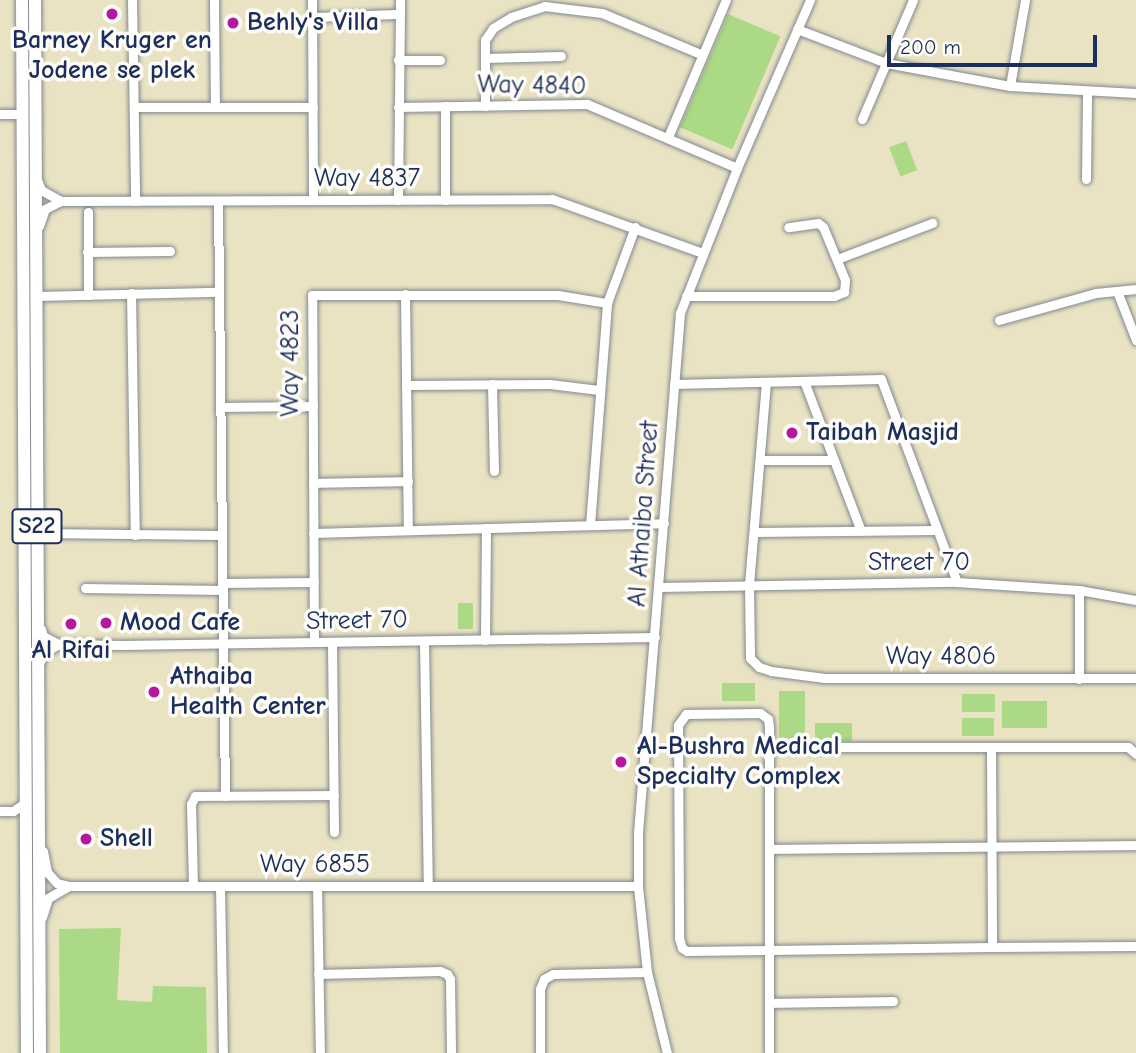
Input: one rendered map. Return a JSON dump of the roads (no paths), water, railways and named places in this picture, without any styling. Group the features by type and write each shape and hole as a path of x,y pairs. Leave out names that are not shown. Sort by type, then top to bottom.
{"main road":[{"name":"S22","path":"22,0 27,1053"},
{"name":"S22","path":"35,0 40,1053"}],"street":[{"path":"132,0 135,201"},
{"path":"214,0 215,106"},
{"path":"312,0 313,200"},
{"path":"398,200 400,0"},
{"path":"668,137 726,0"},
{"name":"Al Athaiba Street","path":"667,1053 647,972 638,886 638,832 680,313 737,168 810,0"},
{"path":"862,119 913,0"},
{"path":"1010,86 1025,0"},
{"path":"485,106 485,40 493,28 543,3 602,13 703,55"},
{"path":"312,17 398,14"},
{"path":"797,29 886,63 1010,86 1136,93"},
{"path":"485,58 561,56"},
{"path":"398,60 440,60"},
{"path":"1086,179 1087,91"},
{"name":"Way 4840","path":"398,107 587,104 737,168"},
{"path":"445,106 445,200"},
{"path":"134,107 313,107"},
{"path":"0,114 22,114"},
{"path":"35,173 41,190 61,201"},
{"name":"Way 4837","path":"61,201 552,199 703,253"},
{"path":"36,238 45,209 61,201"},
{"path":"218,201 225,796"},
{"path":"88,212 88,295"},
{"path":"686,296 840,295 846,286 823,227 818,223 788,227"},
{"path":"836,258 932,223"},
{"path":"590,525 607,303 635,227"},
{"path":"87,252 170,251"},
{"path":"999,320 1096,293 1136,289"},
{"path":"1117,291 1136,340"},
{"path":"36,296 219,292"},
{"path":"131,293 135,535"},
{"path":"405,294 408,530"},
{"name":"Way 4823","path":"314,642 312,295 558,295 607,303"},
{"path":"674,384 881,379 957,582"},
{"path":"804,381 860,531"},
{"path":"749,585 766,382"},
{"path":"406,384 550,384 599,390"},
{"path":"492,384 494,471"},
{"path":"220,407 313,406"},
{"path":"760,460 832,460"},
{"path":"313,483 408,481"},
{"path":"313,533 664,523"},
{"path":"485,640 486,528"},
{"path":"754,532 937,530"},
{"path":"37,533 222,535"},
{"path":"85,588 222,587 314,582"},
{"name":"Street 70","path":"659,587 957,582 1079,590 1136,600"},
{"name":"Way 4806","path":"749,585 750,658 759,667 771,671 825,678 1136,678"},
{"path":"1079,590 1079,679"},
{"path":"38,613 43,636 59,644"},
{"name":"Street 70","path":"59,644 655,637"},
{"path":"424,641 428,886"},
{"path":"332,642 334,832"},
{"path":"38,663 45,652 59,644"},
{"path":"769,1053 769,950 769,849 769,747 768,719 760,713 692,713 679,720 679,943 687,951 769,950 992,947 1136,946"},
{"path":"769,747 1128,747 1136,754"},
{"path":"992,747 992,947"},
{"path":"193,886 192,800 195,796 334,795"},
{"path":"0,811 13,811 25,803"},
{"path":"13,811 26,821"},
{"path":"39,824 47,872 57,883 69,886"},
{"path":"769,849 1136,845"},
{"path":"39,959 43,912 48,898 69,886"},
{"name":"Way 6855","path":"69,886 638,886"},
{"path":"220,886 223,1053"},
{"path":"317,886 320,1053"},
{"path":"318,974 440,971 447,974 450,979 451,1053"},
{"path":"540,1053 540,989 544,979 553,974 647,972"},
{"path":"769,1003 893,1001"}],"place":[{"name":"Barney Kruger en Jodene se plek","path":"112,14"},
{"name":"Behly's Villa","path":"233,23"},
{"name":"Taibah Masjid","path":"792,433"},
{"name":"Mood Cafe","path":"106,623"},
{"name":"Al Rifai","path":"71,624"},
{"name":"Athaiba Health Center","path":"154,692"},
{"name":"Al-Bushra Medical Specialty Complex","path":"621,762"},
{"name":"Shell","path":"86,839"}]}
